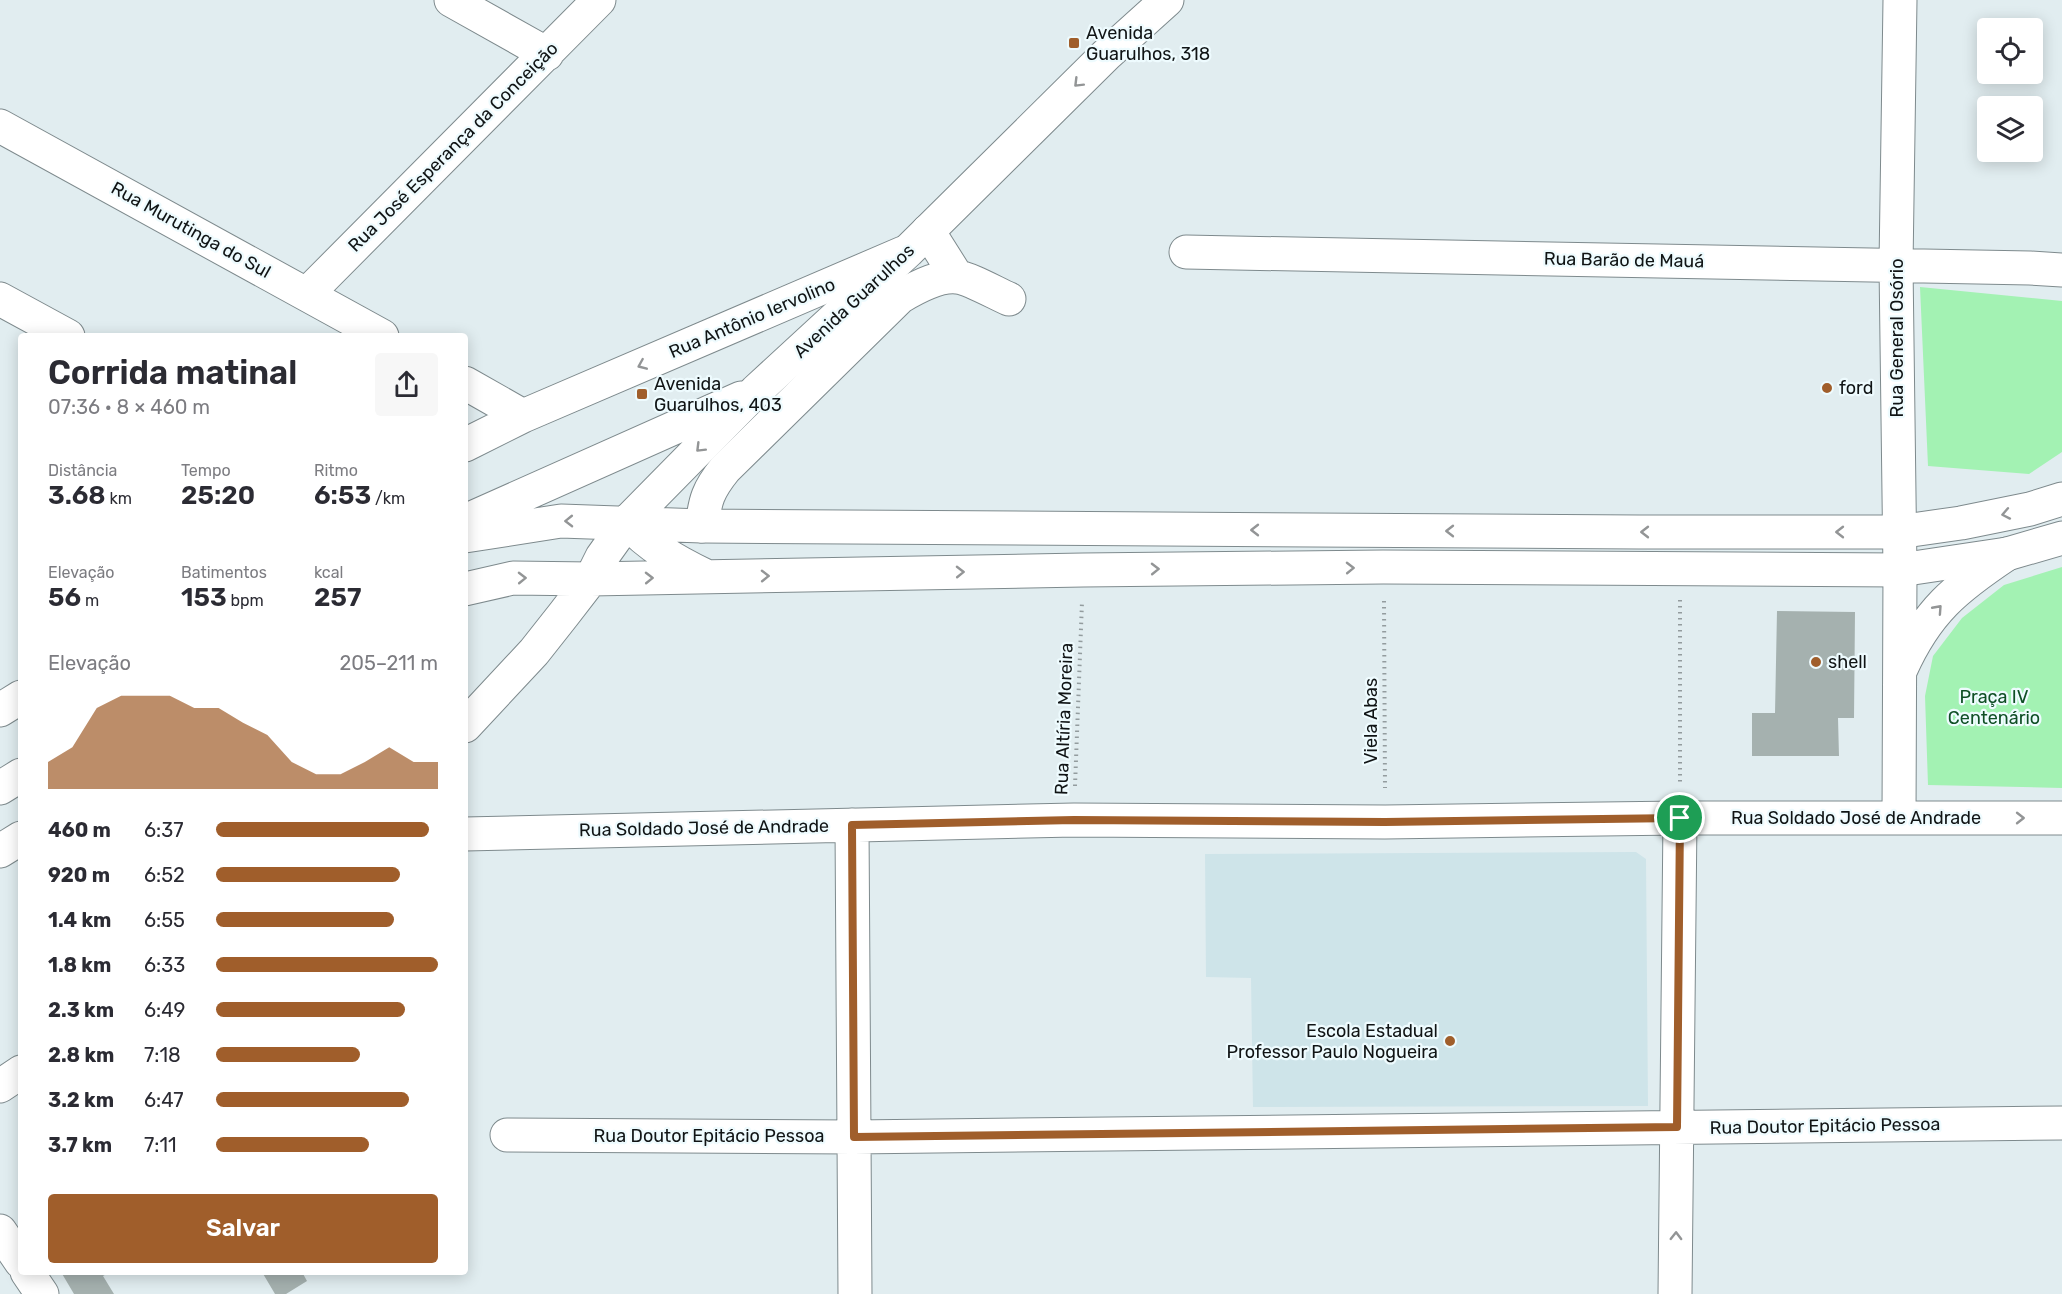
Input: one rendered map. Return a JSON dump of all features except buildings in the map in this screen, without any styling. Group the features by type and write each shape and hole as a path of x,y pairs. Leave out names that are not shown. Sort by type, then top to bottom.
{"street":[{"path":"452,0 547,54"},
{"name":"Rua José Esperança da Conceição","path":"307,294 599,0"},
{"name":"Avenida Guarulhos","path":"468,723 534,652 591,579 602,557 627,522 756,391 918,241 1106,55 1167,0"},
{"name":"Rua General Osório","path":"1899,818 1900,570 1896,265 1900,0"},
{"name":"Rua Murutinga do Sul","path":"0,126 377,333"},
{"path":"918,241 957,277 1009,299"},
{"name":"Rua Antônio Iervolino","path":"468,444 523,416 918,241"},
{"name":"Rua Barão de Mauá","path":"1186,252 2062,270"},
{"path":"702,526 705,501 725,469 900,297 933,281 957,277"},
{"path":"0,299 62,333"},
{"path":"468,385 523,416"},
{"path":"468,520 756,391"},
{"path":"468,536 561,521 702,526 1898,532 1984,519 2062,499"},
{"path":"627,522 657,549 707,577"},
{"path":"468,588 513,578 591,579 1071,570 1383,567 1900,570 2007,554 2062,538"},
{"name":"Rua General Osório","path":"1898,676 1913,642 1943,603 1967,581 2007,554"},
{"path":"0,788 18,777"},
{"name":"Rua Soldado José de Andrade","path":"468,817 498,832"},
{"path":"1675,1294 1680,818"},
{"name":"Rua Soldado José de Andrade","path":"468,834 1074,820 1385,822 1680,818 2062,818"},
{"path":"852,825 855,1294"},
{"path":"0,851 18,840"},
{"path":"0,1086 18,1074"},
{"name":"Rua Doutor Epitácio Pessoa","path":"507,1135 854,1137 2062,1123"},
{"path":"0,1231 18,1258"},
{"path":"29,1275 42,1294"}],"path":[{"path":"1680,615 1680,818"},
{"name":"Rua Altíria Moreira","path":"1074,820 1082,619"},
{"name":"Viela Abas","path":"1384,619 1385,822"}],"shaded area":[{"name":"Escola Estadual Professor Paulo Nogueira","path":"1636,852 1646,859 1648,1106 1253,1107 1251,978 1206,977 1205,854"}],"green space":[{"path":"1920,287 2062,301 2062,452 2029,474 1928,466"},
{"name":"Praça IV Centenário","path":"2062,567 2062,788 1928,785 1925,696 1933,656 1962,618 2004,585"}],"place":[{"name":"Avenida Guarulhos, 318","path":"1074,43"},
{"name":"ford","path":"1827,388"},
{"name":"Avenida Guarulhos, 403","path":"642,394"},
{"name":"shell","path":"1816,662"},
{"name":"Escola Estadual Professor Paulo Nogueira","path":"1450,1041"}],"route":[{"path":"1680,818 1677,1127 854,1137 852,825 1074,820 1385,822 1680,818"}]}
